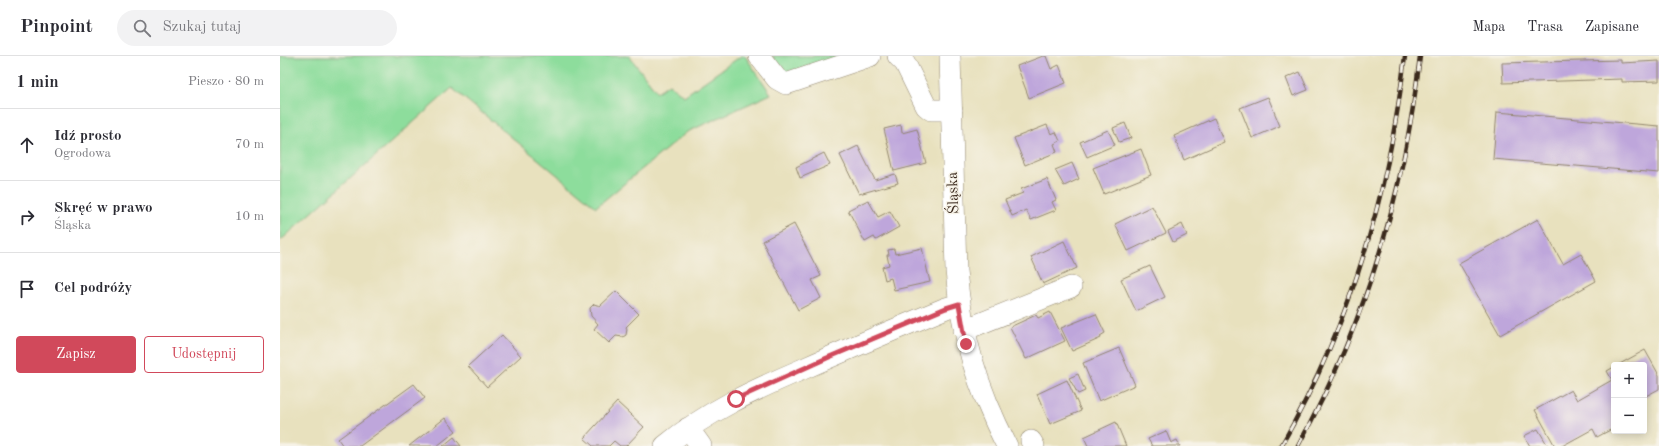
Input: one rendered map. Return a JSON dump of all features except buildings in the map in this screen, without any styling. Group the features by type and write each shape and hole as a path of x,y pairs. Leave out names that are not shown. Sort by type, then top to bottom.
{"street":[{"path":"759,56 777,79 786,84 870,56"},
{"path":"898,56 905,62 926,106 931,110 952,110"},
{"name":"Śląska","path":"950,56 956,271 959,304 970,359 981,390 1007,446"},
{"path":"964,330 1071,287"},
{"path":"665,446 712,412 764,386 939,311 959,304"},
{"path":"688,428 701,446"}],"green space":[{"path":"280,56 629,56 657,92 669,84 684,96 741,56 745,56 771,94 687,132 596,207 452,88 280,241"},
{"path":"772,56 842,56 786,75"}],"railway":[{"path":"1281,446 1327,354 1363,257 1389,158 1405,56"},
{"path":"1298,446 1344,353 1378,257 1404,158 1420,56"}],"route":[{"path":"736,399 827,358 946,308 959,304 966,344"}]}
